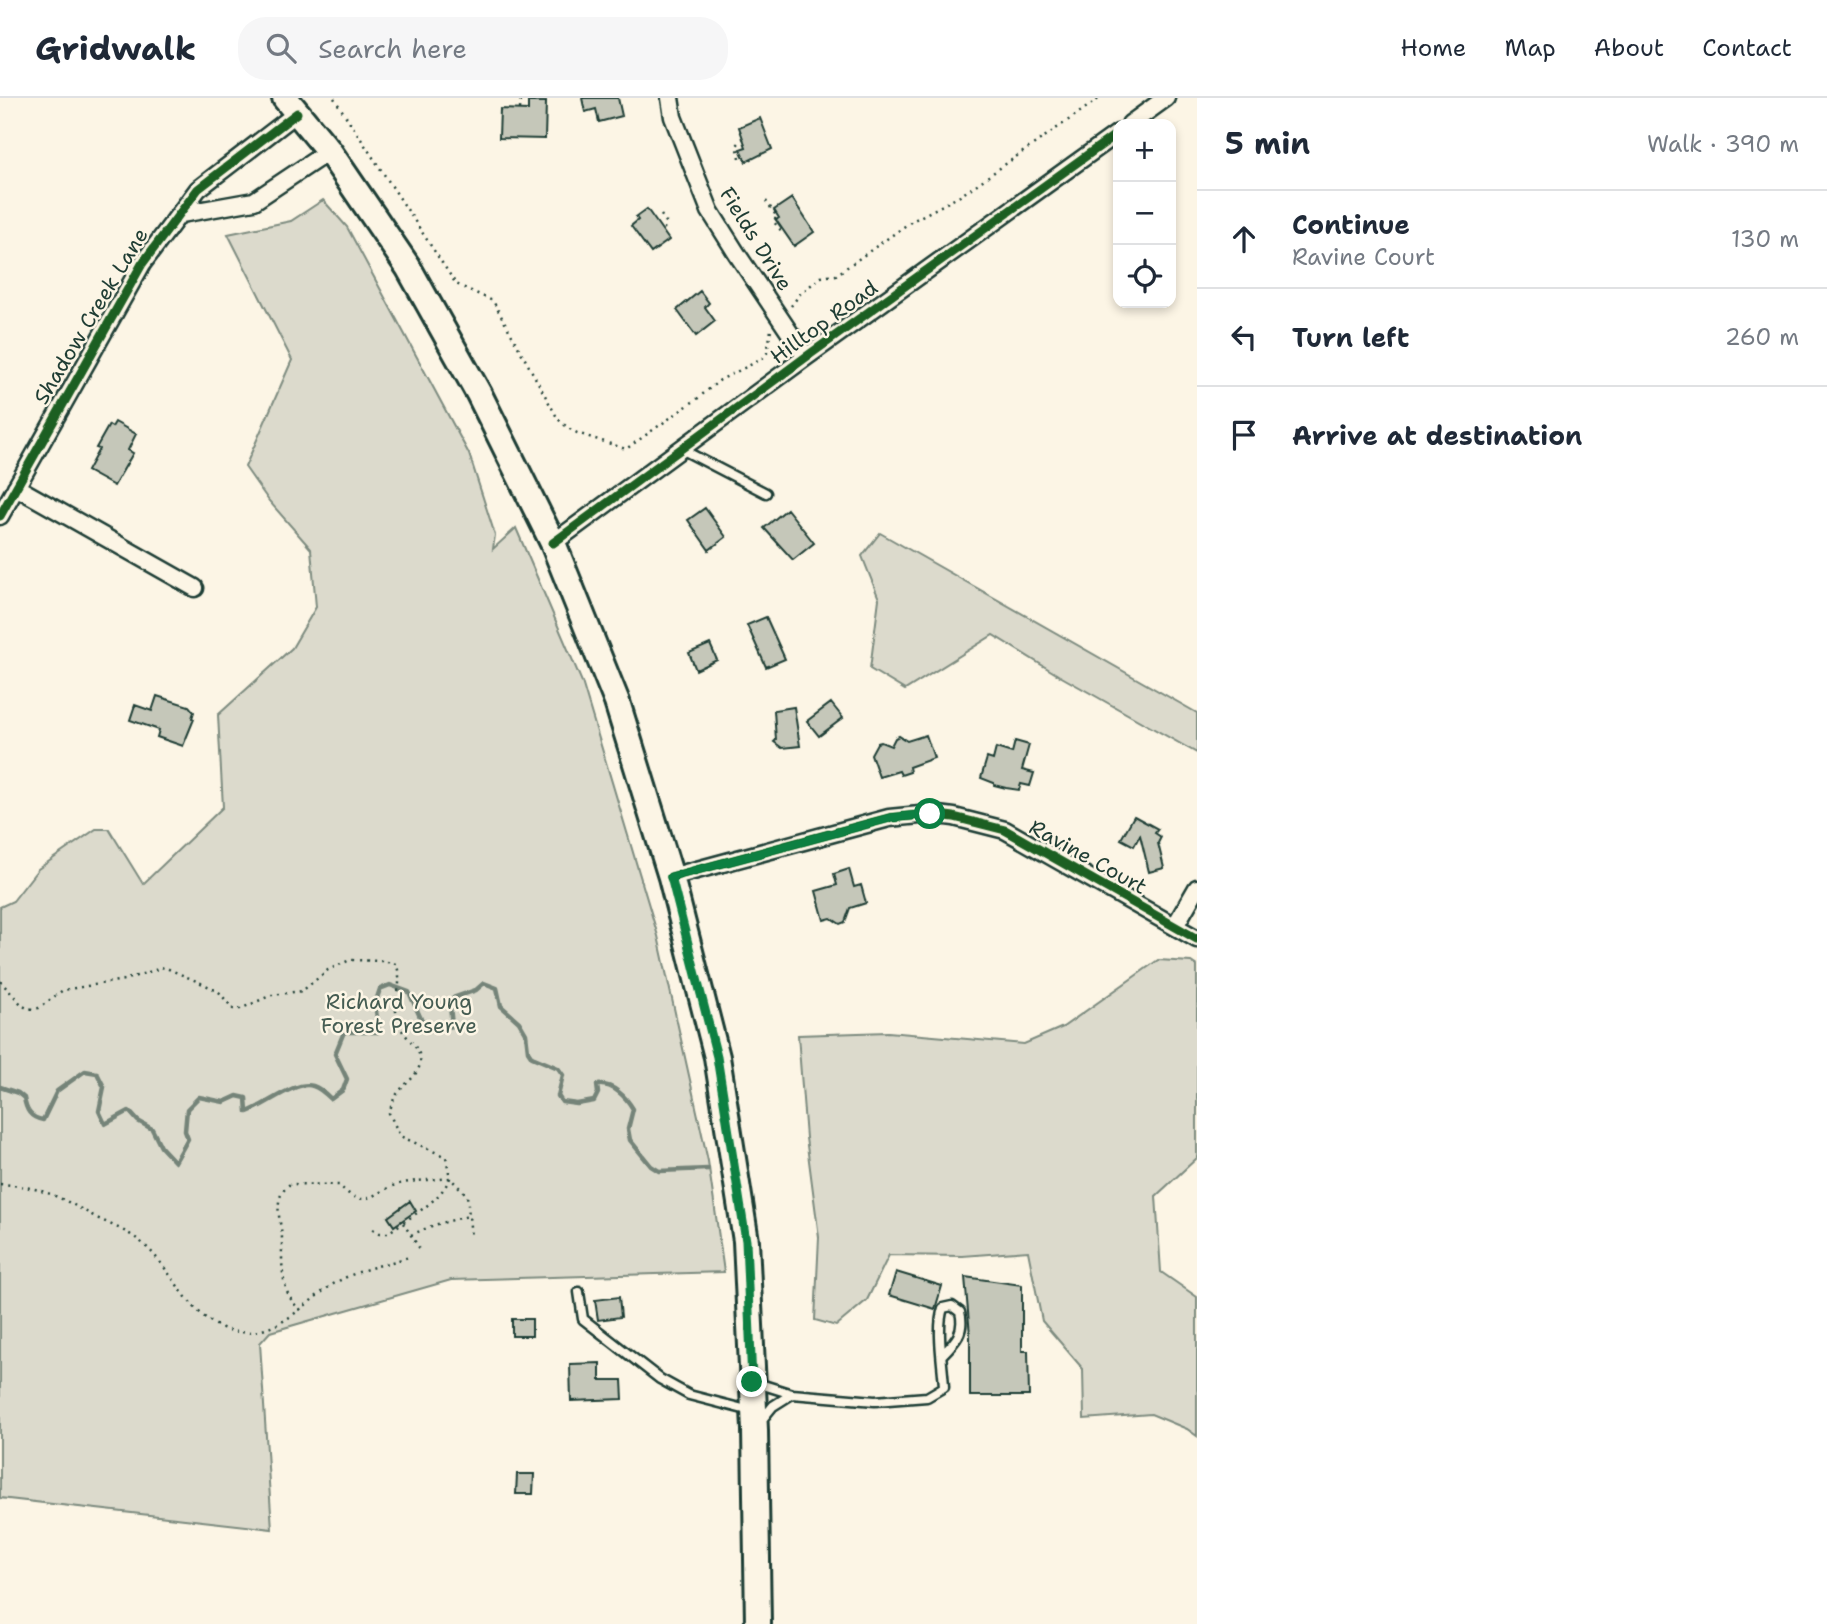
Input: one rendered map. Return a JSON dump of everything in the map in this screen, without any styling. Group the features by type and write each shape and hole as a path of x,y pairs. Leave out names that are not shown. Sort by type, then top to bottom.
{"main road":[{"path":"291,106 329,151 408,267 480,394 553,542 617,702 671,877 717,1057 746,1241 754,1421 758,1624"}],"street":[{"name":"Fields Drive","path":"670,98 674,117 710,211 806,356"},
{"path":"1137,119 1166,98"},
{"name":"Shadow Creek Lane","path":"0,516 142,264 198,189 291,106"},
{"name":"Hilltop Road","path":"553,542 1113,136"},
{"path":"181,214 254,201 329,151"},
{"path":"16,487 195,588"},
{"name":"Ravine Court","path":"671,877 890,818 930,814 954,817 1004,830 1197,939"},
{"path":"1175,926 1197,888"}],"lane":[{"path":"681,449 766,493"},
{"path":"579,1292 583,1319 660,1379 688,1395 754,1421 792,1394"},
{"path":"752,1382 792,1394 875,1401 927,1396 944,1387 942,1355 941,1317 943,1308 952,1306 960,1312 962,1321 959,1338 942,1355"}],"path":[{"path":"334,98 456,284 493,301 558,419 578,433 626,449 720,380 762,359 771,330 780,317 800,294 821,277 836,275 912,221 960,197 1100,98"},
{"path":"520,109 521,99 534,98"},
{"path":"740,158 737,145 744,138"},
{"path":"766,201 777,217 773,221 784,234"},
{"path":"662,215 666,222 663,232"},
{"path":"0,981 29,1009 39,1008 63,990 124,980 164,967 210,987 219,992 233,1009 240,1009 272,995 302,991 328,970 350,960 396,964 401,976 397,1021 403,1035 418,1051 420,1063 412,1079 396,1095 389,1114 400,1136 446,1157 450,1178 467,1195 471,1237"},
{"path":"371,1228 380,1233 388,1233 443,1192 450,1178"},
{"path":"301,1310 293,1304 287,1291 281,1254 279,1201 283,1190 290,1184 339,1185 349,1195 372,1198 396,1185 450,1178"},
{"path":"0,1184 29,1186 52,1194 136,1238 153,1253 201,1314 221,1329 242,1332 263,1330 301,1310 330,1286 353,1275 409,1257"},
{"path":"411,1235 469,1215"},
{"path":"403,1222 422,1252"}],"green space":[{"name":"Richard Young Forest Preserve","path":"323,200 347,227 469,454 495,535 493,549 516,528 582,682 658,936 708,1161 724,1272 451,1280 270,1332 260,1343 272,1529 0,1498 0,907 13,901 38,869 96,829 109,829 143,884 223,807 218,715 292,648 316,607 311,549 269,501 245,467 292,360 228,234 291,221"},
{"path":"880,533 1197,713 1197,753 993,635 905,690 870,669 879,599 862,556"},
{"path":"1158,960 1191,962 1197,966 1197,1158 1156,1196 1161,1272 1197,1297 1197,1436 1151,1414 1084,1419 1083,1369 1042,1321 1028,1251 962,1256 889,1255 867,1300 836,1326 815,1320 819,1237 806,1138 798,1035 888,1032 1024,1044 1063,1027"}],"building":[{"path":"582,98 618,98 622,116 599,122 596,109 585,112"},
{"path":"528,102 546,102 545,139 499,138 500,109 528,110"},
{"path":"760,118 772,149 746,162 740,149 746,147 739,127"},
{"path":"792,198 814,232 794,246 776,220 779,218 774,210"},
{"path":"647,209 669,240 651,253 631,226 638,220 636,217"},
{"path":"700,291 709,303 705,307 715,321 696,336 677,310"},
{"path":"115,422 136,434 128,450 133,453 114,486 87,471 109,425 112,427"},
{"path":"705,508 726,537 709,550 688,520"},
{"path":"787,509 814,543 793,560 764,528"},
{"path":"766,617 785,659 766,667 747,625"},
{"path":"710,644 717,660 696,670 689,653"},
{"path":"157,696 189,706 194,712 194,719 183,746 157,737 159,730 130,720 135,705 152,711"},
{"path":"831,703 843,718 819,736 807,721"},
{"path":"794,707 800,746 782,748 774,742 774,710"},
{"path":"926,735 934,758 909,767 910,772 901,775 899,771 879,777 871,754 877,743 891,746 899,736 907,741"},
{"path":"1015,741 1029,745 1022,770 1034,773 1030,786 1021,784 1019,790 1006,788 981,778 987,758 993,760 996,748 1012,753"},
{"path":"1134,816 1158,829 1155,833 1161,837 1158,843 1164,868 1149,872 1140,835 1134,846 1121,839"},
{"path":"849,869 854,887 861,885 866,903 850,908 845,922 840,924 831,918 824,920 816,891 837,885 834,874"},
{"path":"410,1201 416,1211 394,1226 388,1217"},
{"path":"896,1272 942,1286 935,1309 889,1295"},
{"path":"965,1277 1022,1285 1022,1351 1028,1351 1029,1396 970,1396 970,1335"},
{"path":"619,1297 621,1317 598,1320 595,1300"},
{"path":"512,1319 532,1319 532,1336 512,1336"},
{"path":"600,1363 600,1380 622,1380 623,1399 571,1401 570,1364"},
{"path":"517,1474 534,1474 533,1494 516,1494"}],"waterway":[{"path":"0,1087 18,1093 24,1098 29,1113 43,1120 57,1091 85,1071 97,1073 104,1087 99,1111 105,1124 129,1111 138,1121 152,1129 161,1147 175,1162 188,1139 185,1131 187,1109 199,1097 224,1102 237,1096 246,1098 247,1112 289,1090 306,1085 316,1087 331,1099 343,1090 347,1079 335,1054 344,1032 379,1032 375,1004 380,989 390,985 409,992 421,1019 431,1030 452,1026 450,1006 453,998 476,990 484,983 497,988 501,1006 519,1022 526,1034 528,1051 532,1057 558,1068 563,1075 558,1096 562,1102 577,1104 594,1101 598,1093 597,1085 608,1086 623,1096 633,1109 628,1129 630,1140 651,1166 659,1171 708,1169"}],"cycle path":[{"path":"0,516 142,264 198,189 297,113"},
{"path":"553,543 1113,137"},
{"path":"671,877 889,818 930,814 1005,830 1197,939"}],"route":[{"path":"752,1382 746,1241 717,1057 671,877 890,818 930,814"}]}
